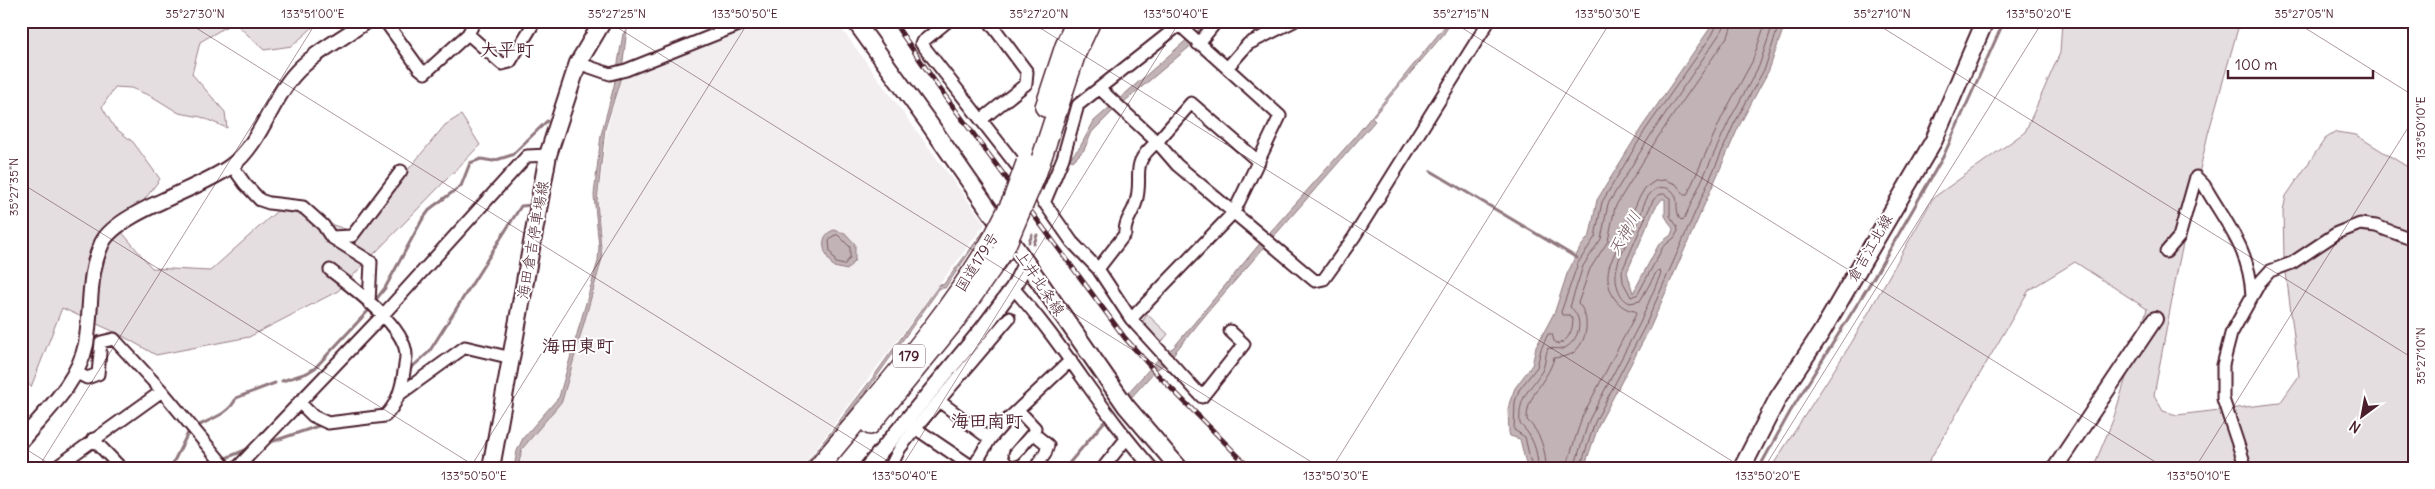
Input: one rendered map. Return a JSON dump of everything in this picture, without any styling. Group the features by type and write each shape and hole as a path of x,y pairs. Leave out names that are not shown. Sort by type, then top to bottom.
{"highway":[{"name":"国道179号","path":"1031,169 1065,46 1076,21"},
{"name":"国道179号","path":"835,468 954,322 998,245 1013,199 1031,169 1076,52 1090,21"},
{"name":"国道179号","path":"818,468 998,245"}],"main road":[{"name":"海田倉吉停車場線","path":"491,468 548,155 578,64 603,21"},
{"name":"上井北条線","path":"855,21 1126,406 1179,468"},
{"name":"倉吉江北線","path":"1742,468 1778,398 1821,333 1934,140 1985,21"}],"street":[{"path":"21,441 64,392 86,346 92,283 102,242 124,221 212,179 232,166 251,144 294,74 366,21"},
{"path":"385,21 419,68 425,73 468,34 475,21"},
{"path":"468,34 502,64 510,62 535,21"},
{"path":"578,64 610,74 626,70 749,21"},
{"path":"948,21 921,43 1072,242 1098,269 1132,319 1202,397 1244,344 1230,331"},
{"path":"981,120 1026,84 1027,72 989,21"},
{"path":"1198,44 1217,21"},
{"path":"1226,68 1248,44 1294,21"},
{"path":"1100,89 1157,142 1176,165 1315,281 1324,279 1354,236 1489,21"},
{"path":"1044,203 1063,158 1078,105 1179,23 1198,44 1280,116 1234,212 1132,319"},
{"path":"1098,269 1125,234 1125,226 1136,202 1138,165 1141,159 1191,103 1259,162"},
{"path":"237,468 382,316 526,156 548,155"},
{"path":"232,166 244,184 260,200 269,204 303,207 323,225 331,237 371,262 369,303"},
{"path":"331,237 352,236 401,170"},
{"path":"2166,252 2179,238 2196,177 2204,185 2246,258 2251,276 2252,298"},
{"path":"2246,468 2223,400 2222,364 2232,334 2252,298 2270,272 2292,263 2318,244 2348,227 2360,224 2376,226 2414,240"},
{"path":"890,468 910,425 1013,288 1026,262"},
{"path":"299,402 313,416 328,423 385,416 392,410 400,394 406,354 403,342 394,326 360,292 330,270"},
{"path":"1013,288 1035,312 1071,360 1126,439 1152,468"},
{"path":"867,468 910,425 939,401 1009,318"},
{"path":"2055,468 2155,319"},
{"path":"75,372 87,378 98,374 101,342 114,339 226,468"},
{"path":"400,394 465,347 512,358"},
{"path":"910,425 973,468 990,439 1071,360"},
{"path":"55,468 93,439 162,392"},
{"path":"939,401 990,439"},
{"path":"1015,454 1035,428 1018,410"},
{"path":"1033,433 1048,445 1045,454 1035,468"},
{"path":"93,439 121,468"},
{"path":"1103,468 1126,439"}],"shaded area":[{"path":"21,21 310,21 313,27 292,46 264,50 234,22 200,42 192,74 225,112 227,128 201,117 179,113 153,97 131,88 115,87 102,107 114,127 133,142 160,179 121,231 152,268 210,271 278,210 303,215 351,231 388,194 445,125 461,115 480,145 338,291 249,337 156,355 119,334 62,308 31,387 21,375"},
{"path":"771,21 836,21 985,224 801,468 519,468 523,449 562,401 603,260 598,201 607,129 621,80"},
{"path":"2062,21 2240,21 2208,134 2179,262 2154,395 2163,411 2177,415 2280,403 2299,376 2284,257 2283,211 2286,196 2325,139 2336,132 2356,135 2414,171 2414,468 2093,468 2113,420 2147,309 2075,262 2029,290 1925,468 1771,468 1852,342 1933,198 2025,132 2060,53"},
{"path":"1147,314 1168,334 1160,344 1141,324"}],"water":[{"path":"1208,21 1212,21 1193,44 1112,112 1092,132 1084,150 1073,161 1069,159 1080,147 1094,121"},
{"path":"1449,21 1452,21 1443,35 1372,118 1375,121 1212,307 1167,362 1155,371 1129,400 1125,396 1161,356 1174,347 1262,241 1354,138"},
{"name":"天神川","path":"1715,21 1786,21 1769,70 1739,126 1650,328 1599,424 1584,468 1527,468 1520,439 1510,436 1509,433 1508,409 1510,401 1515,388 1532,365 1536,347 1555,311 1567,274 1580,248 1590,235 1597,200 1642,127","holes":["1662,199 1665,199 1665,216 1673,229 1671,235 1659,244 1633,293 1627,272 1655,208"]},
{"path":"627,29 621,77 605,129 597,201 602,259 562,401 522,449 518,468 514,468 517,451 523,438 559,397 598,261 599,247 594,195 601,135 614,86 623,34"},
{"path":"834,230 845,233 855,244 855,260 847,270 834,267 825,252 825,237"},
{"path":"984,231 945,288 940,288 867,390 812,460 803,468 871,380 940,284 943,285"}],"waterway":[{"path":"1759,468 1790,412 1874,277 1943,157 2004,21"},
{"path":"374,302 385,288 422,220 431,208 461,186 470,163 481,159 493,161 512,155 547,121"},
{"path":"1431,171 1577,258"},
{"path":"410,369 429,352 521,206 533,205"},
{"path":"1029,242 1032,235"},
{"path":"1034,244 1037,235"},
{"path":"282,381 307,373 315,368 368,311"},
{"path":"196,427 219,416 233,404 236,398 275,383"},
{"path":"1065,468 1104,422"},
{"path":"268,443 321,425"},
{"path":"171,467 188,433"},
{"path":"226,458 250,448"}],"railway":[{"path":"893,21 940,89 1125,338 1158,375 1250,468"}],"district":[{"name":"大平町","path":"507,50"},
{"name":"海田東町","path":"578,346"},
{"name":"海田南町","path":"987,421"}]}
